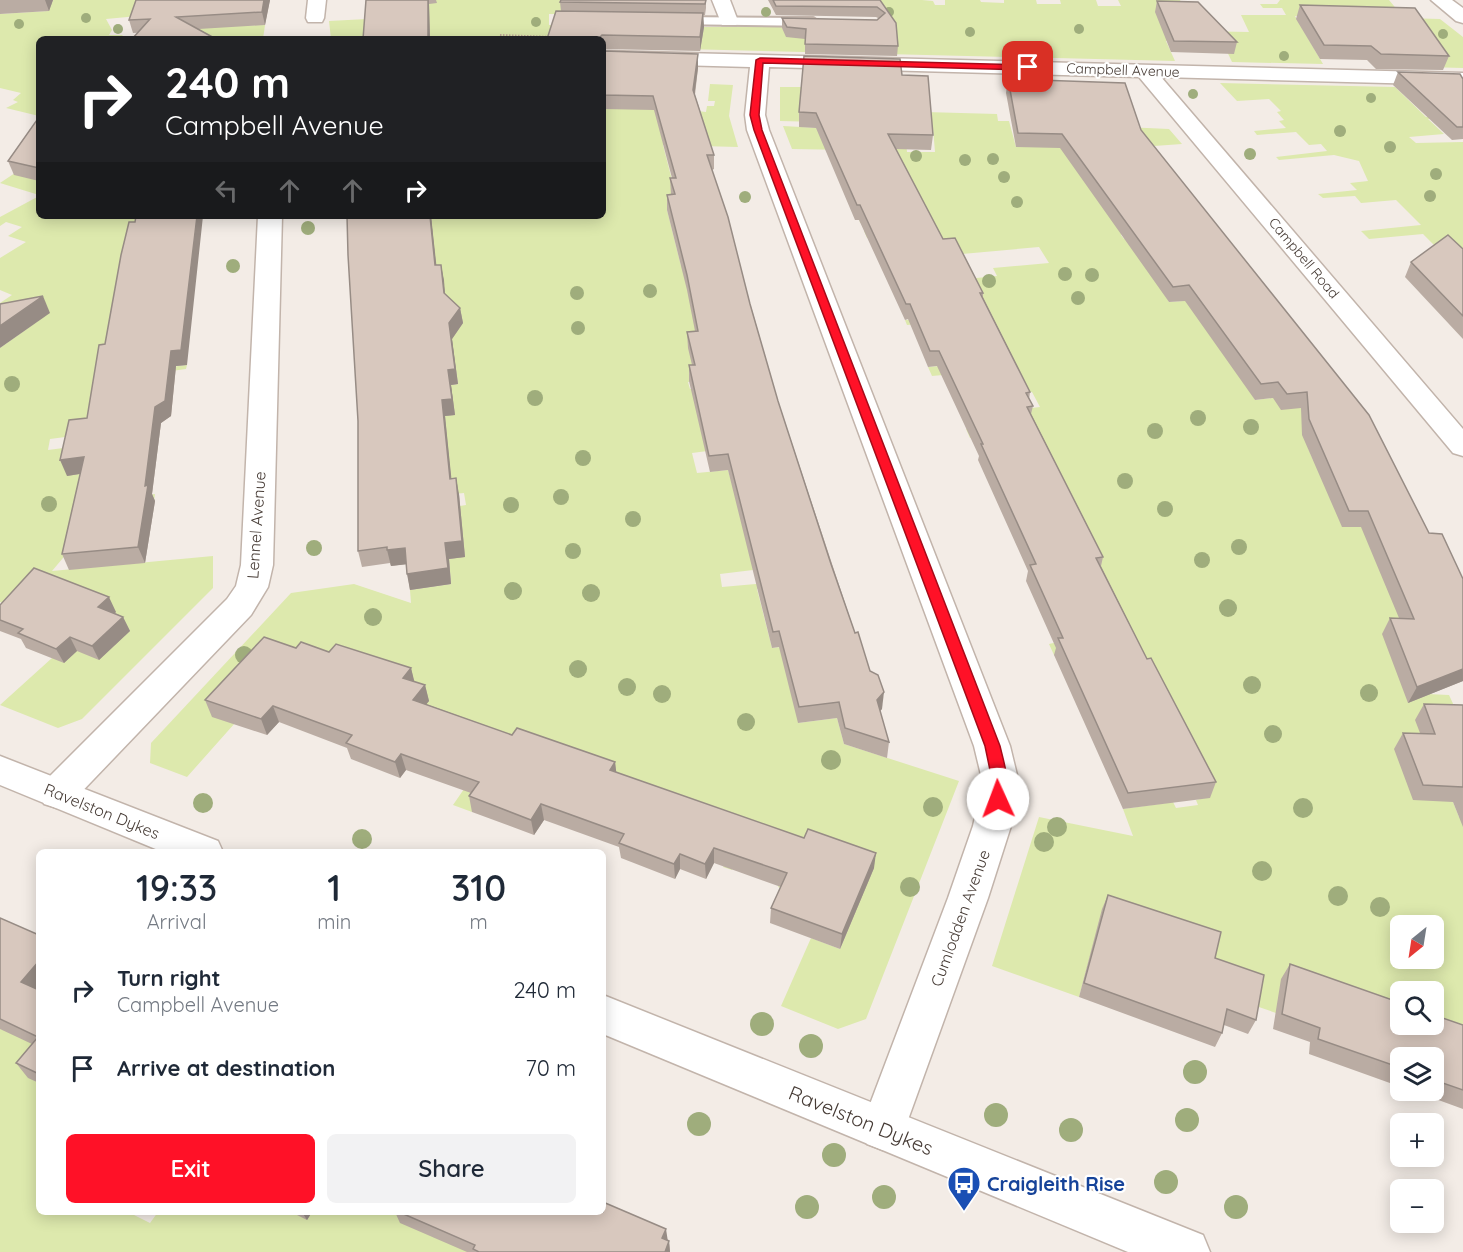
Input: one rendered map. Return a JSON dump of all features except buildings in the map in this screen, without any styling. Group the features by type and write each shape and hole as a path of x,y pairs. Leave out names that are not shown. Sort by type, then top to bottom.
{"street":[{"path":"721,0 729,21"},
{"path":"1440,0 1463,17"},
{"name":"Campbell Avenue","path":"606,57 1463,79"},
{"name":"Cumlodden Avenue","path":"760,60 755,115 758,130 992,746 999,775 998,799 992,826 968,898 883,1128"},
{"name":"Campbell Road","path":"1144,70 1463,447"},
{"name":"Lennel Avenue","path":"57,793 239,607 254,580 257,565 270,219"},
{"name":"Ravelston Dykes","path":"0,770 197,849"},
{"name":"Ravelston Dykes","path":"606,1015 1186,1252"}],"lane":[{"path":"666,21 830,22"}],"green space":[{"path":"53,0 184,0 138,16 106,19 112,30 109,35 122,36 36,36 36,115 6,108 18,102 13,100 21,93 0,88 0,14 48,11"},
{"path":"436,0 699,0 640,15 549,14 549,25 702,36 704,27 781,26 786,35 895,37 879,9 771,5 815,3 814,0 922,0 933,1 935,5 945,5 945,0 1004,3 1004,0 1036,0 1037,4 1061,4 1060,0 1096,0 1098,6 1121,6 1118,0 1180,0 1194,31 1249,32 1241,15 1286,15 1282,8 1263,8 1260,4 1277,4 1280,0 1389,0 1404,18 1440,19 1463,37 1463,68 1387,66 1357,17 1295,16 1323,64 1232,62 1222,41 1166,41 1175,61 606,47 606,36 331,36 329,21 386,18 429,19 429,11 416,4"},
{"path":"265,25 263,36 171,36 179,27"},
{"path":"612,81 628,103 706,112 707,106 714,106 715,101 708,101 710,84 733,85 729,116 738,147 663,145 673,184 698,208 667,210 681,266 715,264 750,319 699,381 688,382 690,389 724,386 723,449 692,453 697,473 728,470 734,491 741,491 753,570 720,574 722,587 831,577 831,580 757,589 772,648 850,639 798,723 837,718 844,744 959,781 866,1019 838,1029 781,1006 811,938 840,949 873,868 786,890 778,887 794,852 749,836 732,870 723,867 741,834 488,789 472,812 453,805 495,744 357,695 235,723 187,777 150,763 151,743 291,593 354,584 411,603 410,590 451,584 449,559 465,556 454,507 466,505 464,493 453,494 436,433 451,385 458,384 455,365 368,219 606,219 606,104"},
{"path":"1220,83 1395,87 1426,117 1463,116 1428,119 1444,134 1409,137 1416,143 1463,142 1463,271 1439,245 1434,245 1423,234 1369,239 1361,231 1421,225 1396,200 1361,203 1355,196 1323,198 1318,194 1357,190 1350,183 1368,181 1359,161 1334,155 1279,160 1276,157 1327,151 1321,144 1309,145 1296,132 1257,135 1254,131 1286,128 1279,121 1284,120 1277,112 1281,111 1269,99 1237,101"},
{"path":"780,87 803,87 904,118 907,152 935,152 933,128 914,119 925,112 997,114 998,121 1009,121 1016,147 1103,126 1169,129 1182,144 1140,147 1121,235 1124,239 1133,239 1169,302 1198,300 1255,400 1273,398 1342,404 1308,448 1313,460 1319,460 1342,526 1411,527 1407,582 1405,693 1449,695 1455,708 1453,802 1459,817 1463,818 1463,1042 1444,1047 1400,1047 1401,1035 1444,1035 1444,981 1390,981 1390,1020 1276,1013 1253,1005 1103,909 1079,997 992,966 1039,817 1133,836 1123,809 1173,802 1176,808 1198,805 1196,800 1209,797 1054,655 1049,644 1118,628 976,437 970,438 966,429 1029,423 1023,409 1040,407 1032,392 1020,393 1008,369 932,376 928,367 996,361 979,319 907,325 905,320 978,313 966,279 997,276 993,268 1049,263 1039,247 962,254 925,234 867,238 864,231 886,221 860,223 849,150 792,149 783,126 819,128 820,122 780,121"},
{"path":"36,159 36,194 0,183"},
{"path":"36,198 36,219 142,219 103,375 187,365 186,369 164,372 118,430 50,439 48,450 117,441 94,472 89,503 155,494 154,501 68,552 52,571 213,556 213,588 82,719 58,728 0,705 52,658 116,613 54,623 0,602 0,348 38,321 0,316 0,303 12,295 0,290 0,258 26,242 8,236 22,227 6,222 0,226 0,217"},
{"path":"36,993 36,1068 28,1077 36,1081 36,1215 134,1215 150,1223 156,1215 413,1215 483,1252 0,1252 0,1029 4,1030"}],"place":[{"name":"Craigleith Rise","path":"964,1212"}],"route":[{"path":"998,799 999,775 992,746 758,130 755,115 760,60 1028,67"}]}
